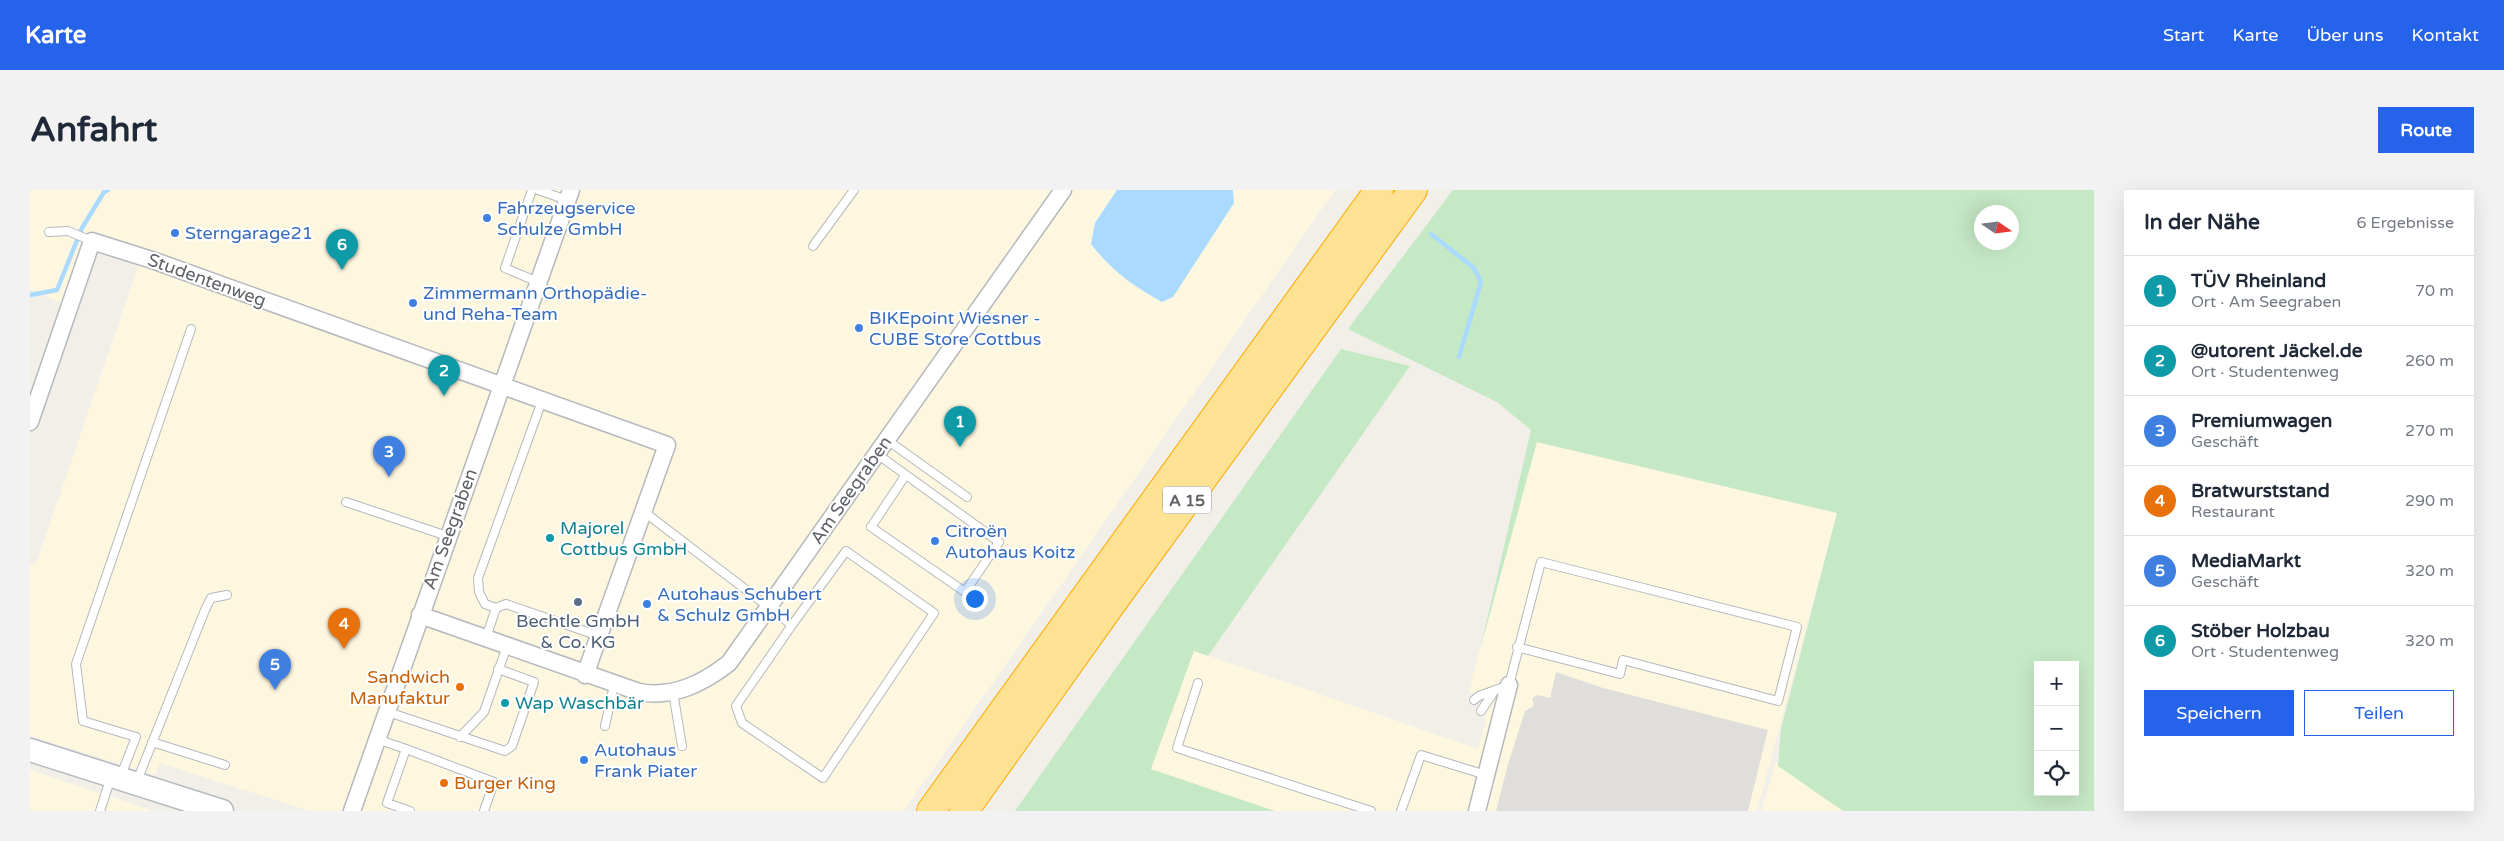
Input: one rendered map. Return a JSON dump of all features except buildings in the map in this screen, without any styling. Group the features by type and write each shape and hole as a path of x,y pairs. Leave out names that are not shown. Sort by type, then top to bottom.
{"highway":[{"name":"A 15","path":"931,811 1379,190"},
{"name":"A 15","path":"964,811 1115,599 1413,190"}],"main road":[{"path":"30,750 222,811"}],"street":[{"name":"Am Seegraben","path":"420,614 585,675 649,694 673,692 698,683 729,663 1063,190"},
{"name":"Am Seegraben","path":"352,811 447,536 569,195"},
{"name":"Studentenweg","path":"89,240 154,261 501,386"},
{"path":"30,422 89,240"},
{"path":"501,386 667,445 585,675"},
{"path":"1476,811 1486,775 1502,687"}],"lane":[{"path":"532,190 506,268 538,282"},
{"path":"538,190 569,195"},
{"path":"813,246 854,190"},
{"path":"50,232 68,231 89,240"},
{"path":"122,780 136,737 83,721 76,664 191,329"},
{"path":"542,401 478,578 479,592 485,604 496,608 506,604 599,636"},
{"path":"887,440 967,497"},
{"path":"877,454 999,542 965,592 871,527 905,476"},
{"path":"346,502 447,536"},
{"path":"644,511 792,625"},
{"path":"846,551 934,612 823,778 742,723 736,706 792,625 846,551"},
{"path":"1481,711 1502,687 1518,646 1541,562 1797,627 1778,701 1623,660 1620,674 1518,646"},
{"path":"100,811 152,742 211,598 226,595"},
{"path":"486,638 496,608"},
{"path":"460,737 484,712 507,646"},
{"path":"386,711 500,751 505,751 512,746 534,682 498,669"},
{"path":"1198,683 1176,748 1371,811"},
{"path":"605,726 614,685"},
{"path":"1474,700 1479,696 1502,687"},
{"path":"673,692 682,746"},
{"path":"376,739 494,782 484,811"},
{"path":"152,742 225,765"},
{"path":"406,749 386,803 410,811"},
{"path":"1401,811 1421,755 1486,775"}],"shaded area":[{"path":"30,190 1335,190 904,811 310,811 160,763 155,775 30,736 30,563 36,564 139,264 84,244 62,303 30,289"},
{"path":"1536,442 1837,513 1757,811 1015,811 1150,635 1478,749 1486,720 1469,689"},
{"path":"1556,672 1603,688 1768,730 1748,811 1496,811 1508,764 1525,711 1534,706 1532,698 1538,695 1550,698"},
{"path":"1776,762 1845,811 1761,811"},
{"path":"30,770 122,800 153,811 30,811"}],"green space":[{"path":"1453,190 2094,190 2094,811 1843,811 1778,766 1781,729 1837,513 1537,442 1480,650 1531,430 1497,402 1348,329"},
{"path":"1341,349 1410,366 1208,656 1194,651 1151,769 1275,811 1015,811"}],"water":[{"path":"1117,190 1233,190 1234,203 1173,297 1162,302 1141,290 1115,270 1091,244 1095,223"}],"waterway":[{"path":"30,295 57,290 82,228 104,192 108,190"},
{"path":"1431,234 1474,268 1481,282 1459,357"}],"place":[{"name":"Fahrzeugservice Schulze GmbH","path":"487,218"},
{"name":"Sterngarage21","path":"175,233"},
{"name":"Stöber Holzbau","path":"342,270"},
{"name":"Zimmermann Orthopädie- und Reha-Team","path":"413,303"},
{"name":"BIKEpoint Wiesner - CUBE Store Cottbus","path":"859,328"},
{"name":"@utorent Jäckel.de","path":"444,396"},
{"name":"TÜV Rheinland","path":"960,447"},
{"name":"Premiumwagen","path":"389,477"},
{"name":"Majorel Cottbus GmbH","path":"550,538"},
{"name":"Citroën Autohaus Koitz","path":"935,541"},
{"name":"Bechtle GmbH & Co. KG","path":"578,602"},
{"name":"Autohaus Schubert & Schulz GmbH","path":"647,604"},
{"name":"Bratwurststand","path":"344,649"},
{"name":"Sandwich Manufaktur","path":"460,687"},
{"name":"MediaMarkt","path":"275,690"},
{"name":"Wap Waschbär","path":"505,703"},
{"name":"Autohaus Frank Piater","path":"584,760"},
{"name":"Burger King","path":"444,783"}]}
